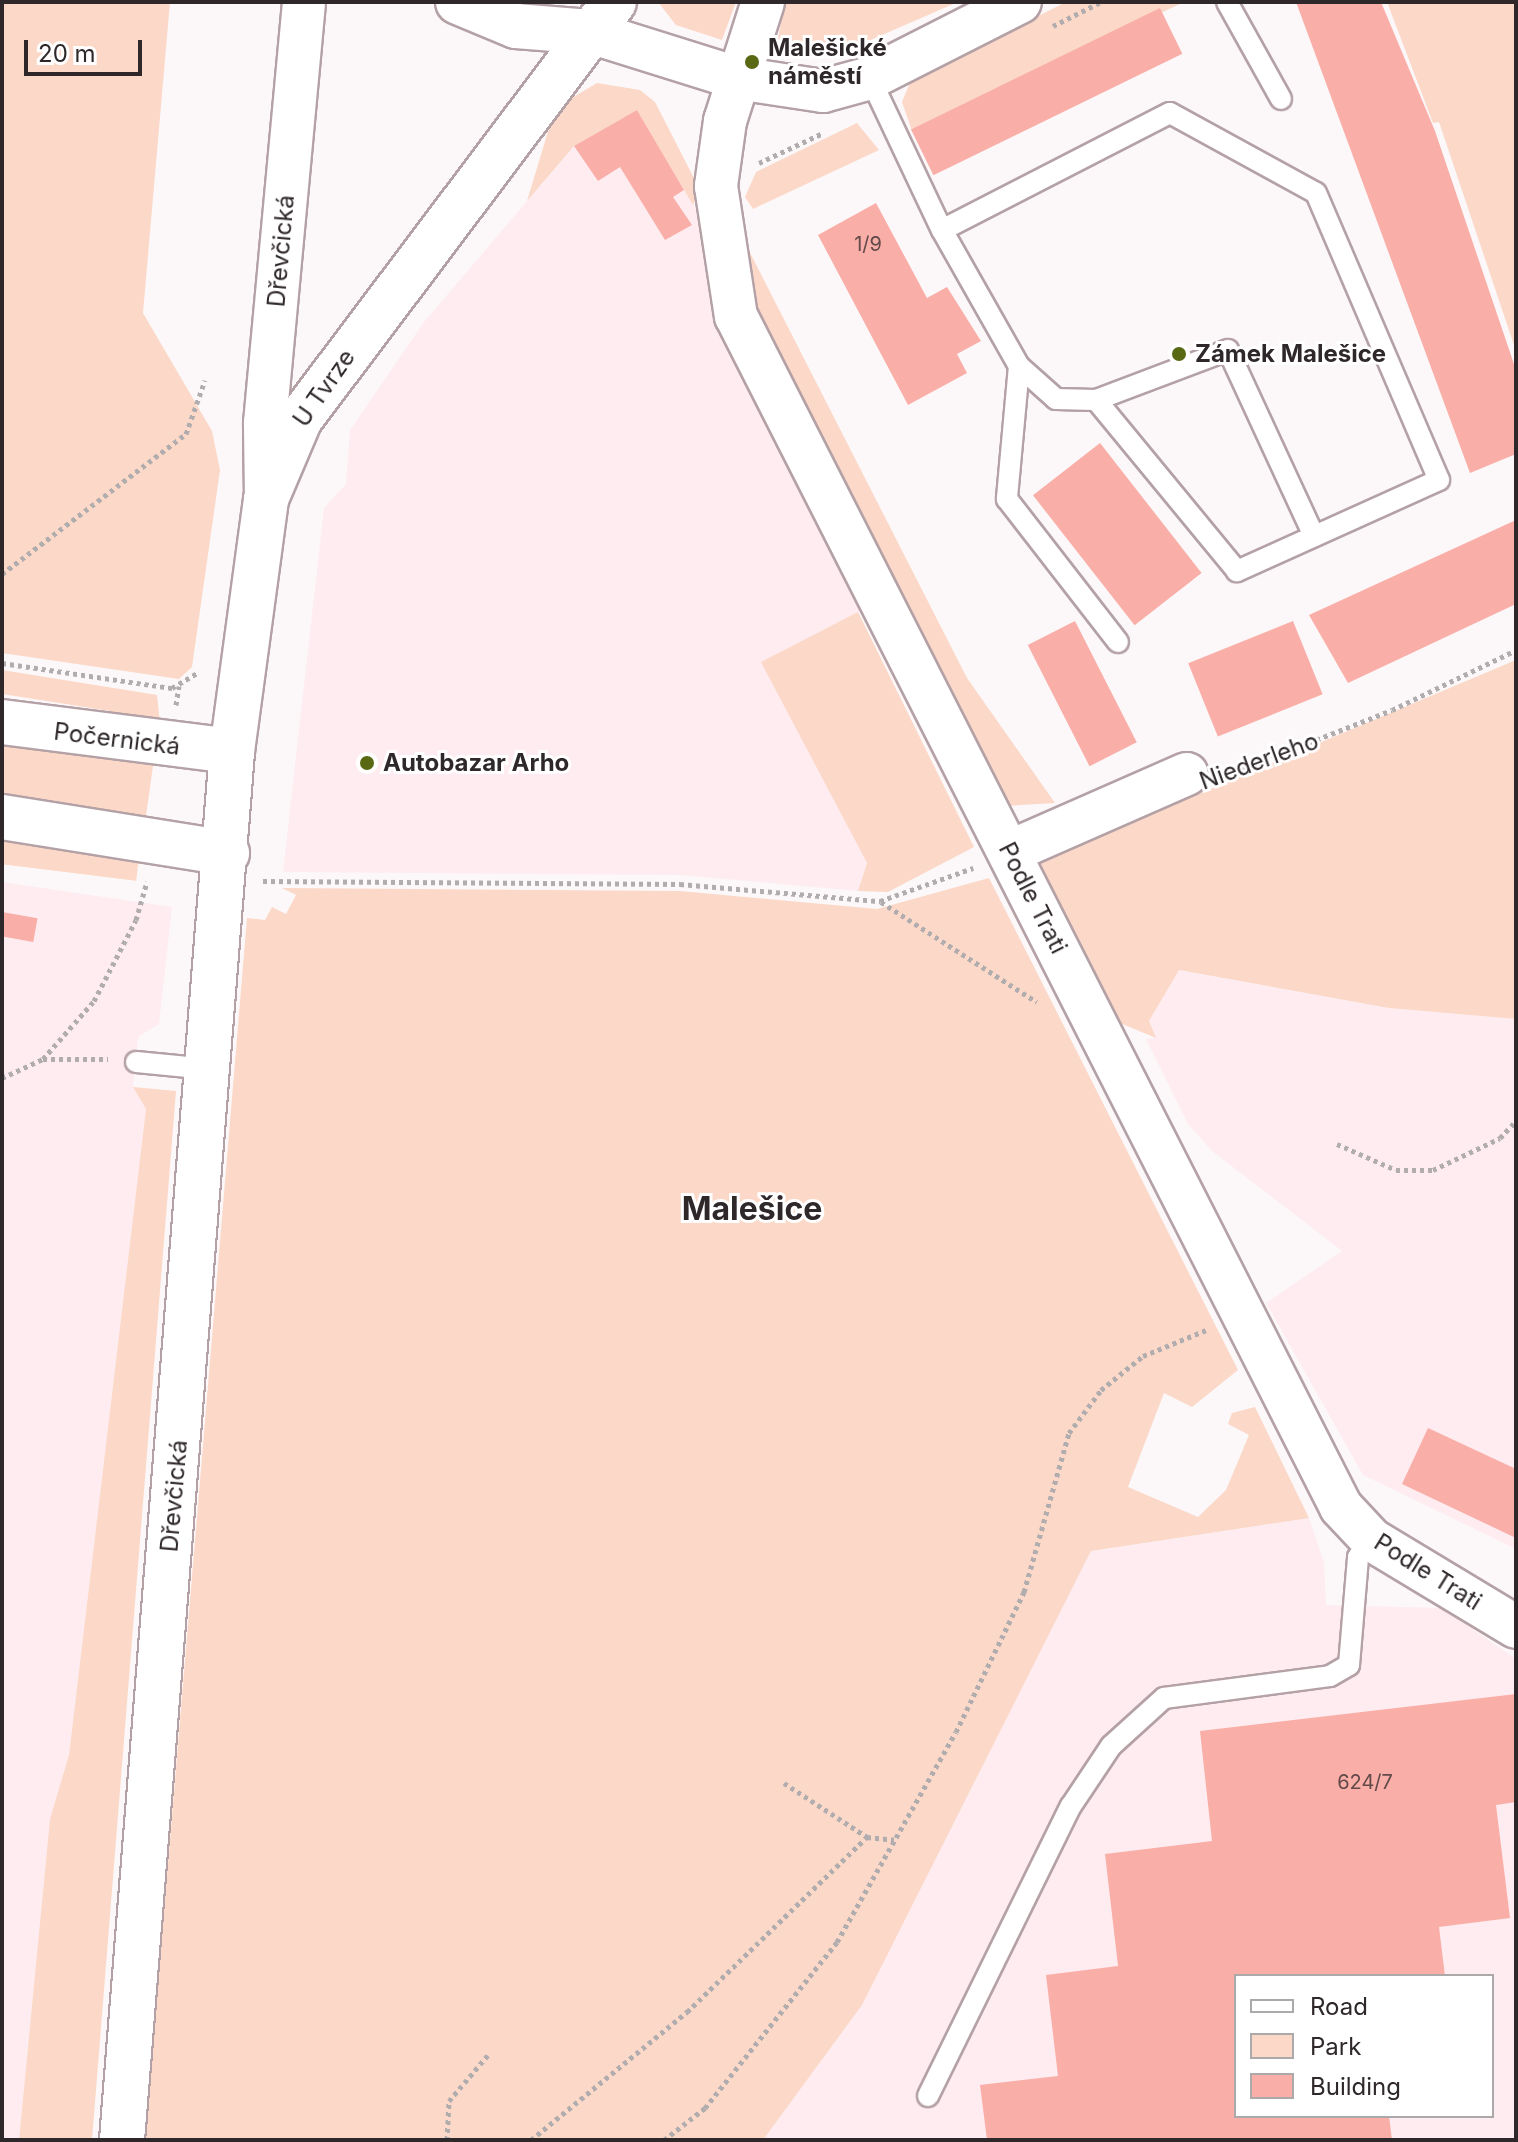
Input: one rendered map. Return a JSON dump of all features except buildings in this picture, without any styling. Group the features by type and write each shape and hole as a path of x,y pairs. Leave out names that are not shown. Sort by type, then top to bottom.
{"main road":[{"path":"458,2 581,17"},
{"name":"U Tvrze","path":"227,853 232,751 266,499 300,419 581,17"},
{"name":"Počernická","path":"2,722 232,751"},
{"path":"2,817 227,853"},
{"name":"Dřevčická","path":"122,2140 227,853"}],"street":[{"name":"Dřevčická","path":"266,499 265,423 304,2"},
{"path":"737,78 763,2"},
{"path":"581,17 737,78 823,91 870,78 1020,2"},
{"name":"Podle Trati","path":"737,78 716,186 736,316 1341,1507 1372,1540 1516,1627"},
{"name":"Niederleho","path":"1009,852 1187,774"}],"lane":[{"path":"1227,2 1281,99"},
{"path":"870,78 942,230 1019,366 1056,399 1096,400 1228,350 1314,536"},
{"path":"942,230 1170,113 1316,193 1439,480 1237,571 1096,400"},
{"path":"1019,366 1007,499 1118,642"},
{"path":"136,1062 209,1069"},
{"path":"928,2096 1071,1806 1111,1746 1164,1698 1330,1676 1349,1665 1358,1557 1372,1540"}],"path":[{"path":"2,574 186,434 205,380"},
{"name":"Niederleho","path":"1187,774 1192,789 1392,710 1516,650"},
{"path":"2,663 172,688 190,681"},
{"path":"264,882 680,884 880,901 1009,852"},
{"path":"2,1078 43,1059 94,1001 145,893"},
{"path":"880,901 1042,1004"},
{"path":"43,1059 136,1062"},
{"path":"1337,1144 1396,1170 1433,1170 1500,1138 1516,1121"},
{"path":"664,2140 705,2108 768,2033 837,1942 1024,1592 1069,1433 1101,1390 1143,1356 1221,1324"},
{"path":"784,1783 867,1837 894,1840"},
{"path":"531,2140 687,2012 867,1837"},
{"path":"447,2140 449,2101 488,2055"}],"shaded area":[{"path":"637,110 702,219 864,609 762,662 867,863 858,891 680,875 283,872 324,508 346,484 350,430 424,322 574,146"},
{"path":"2,882 172,907 159,1024 138,1037 133,1087 146,1109 69,1755 50,1819 19,2140 2,2140"},
{"path":"1178,970 1389,1008 1516,1019 1516,1549 1363,1475 1266,1303 1342,1251 1212,1151 1188,1124 1146,1039 1155,1038 1149,1021"},
{"path":"1309,1518 1324,1562 1326,1605 1442,1608 1516,1659 1516,2140 763,2140 862,2005 1091,1551"}],"green space":[{"path":"2,2 170,2 143,313 212,431 220,470 192,667 179,679 2,653"},
{"path":"658,2 736,2 722,40 676,25"},
{"path":"785,2 958,2 829,58 777,43"},
{"path":"1066,2 1184,2 912,131 902,102 911,80"},
{"path":"1387,2 1516,2 1516,351 1439,122 1433,123"},
{"path":"597,83 640,90 655,102 700,190 693,205 637,110 574,146 527,201 550,125 570,99"},
{"path":"857,123 879,150 753,209 745,197 756,172"},
{"path":"741,235 967,678 1055,803 1005,806 743,289"},
{"path":"858,612 974,847 888,892 858,891 867,863 761,662"},
{"path":"1516,660 1516,1019 1389,1008 1179,970 1149,1021 1156,1038 1115,1021 1037,862"},
{"path":"2,670 157,695 160,724 108,725 110,711 2,694"},
{"path":"2,741 154,762 146,819 2,799"},
{"path":"2,841 139,858 136,881 2,864"},
{"path":"989,878 1238,1370 1192,1407 1164,1393 1128,1487 1198,1517 1226,1490 1249,1435 1228,1424 1232,1413 1255,1407 1309,1518 1091,1551 862,2005 763,2140 145,2140 247,918 265,920 272,907 286,914 296,895 282,888 680,891 877,909"},
{"path":"133,1087 176,1091 92,2140 19,2140 50,1819 69,1755 146,1109"}],"place":[{"name":"Malešické náměstí","path":"752,62"},
{"name":"Zámek Malešice","path":"1179,354"},
{"name":"Autobazar Arho","path":"367,763"}],"district":[{"name":"Malešice","path":"752,1209"}]}
